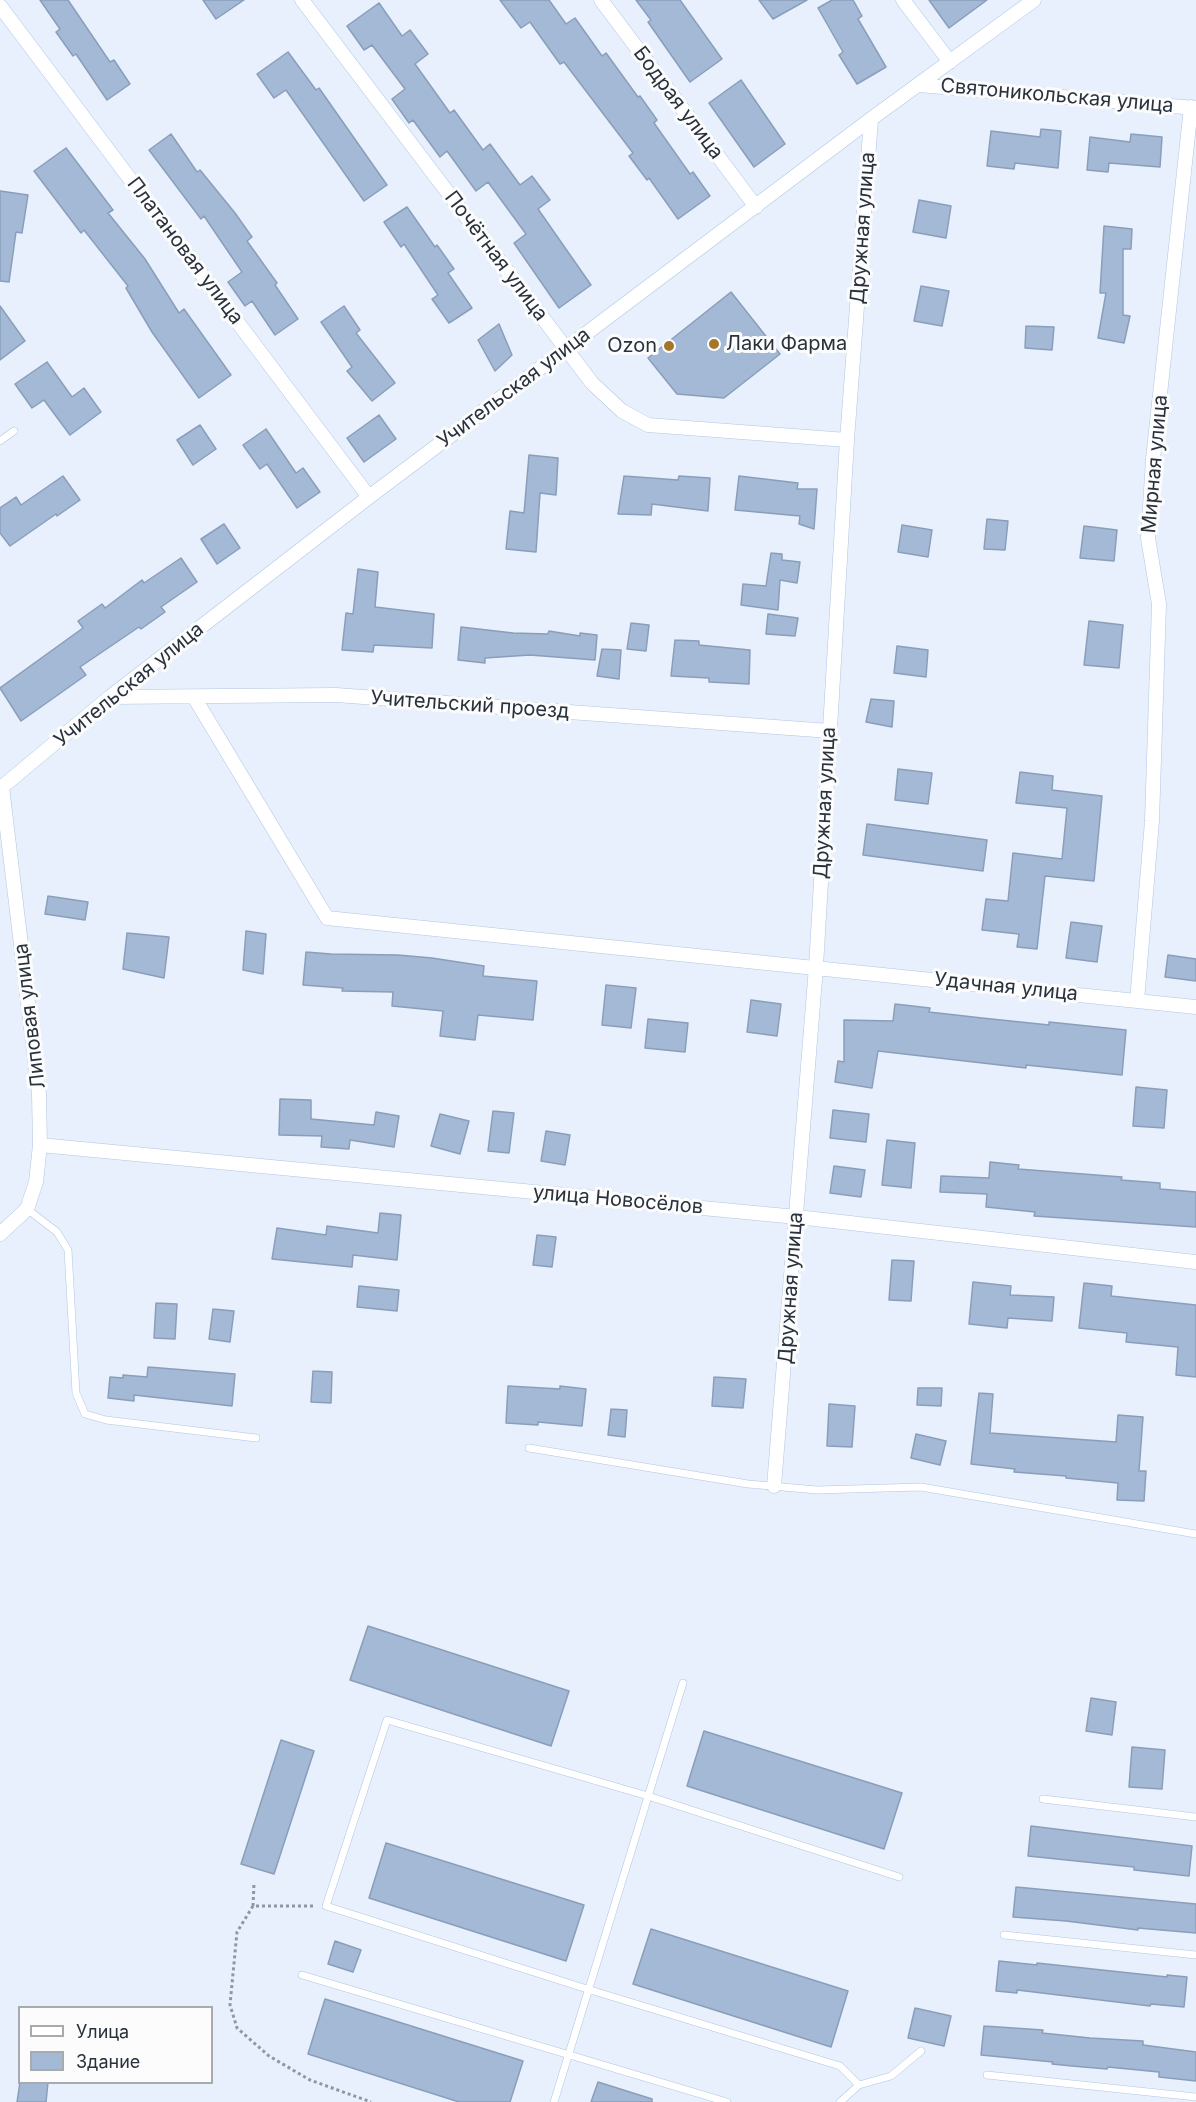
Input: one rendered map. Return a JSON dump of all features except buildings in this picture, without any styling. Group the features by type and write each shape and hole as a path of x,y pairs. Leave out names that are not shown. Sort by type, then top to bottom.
{"street":[{"name":"Почётная улица","path":"302,0 591,383 622,411 648,425 847,440"},
{"name":"Бодрая улица","path":"601,0 756,207"},
{"name":"Святоникольская улица","path":"903,0 950,62"},
{"name":"Учительская улица","path":"1,787 110,698 369,496 871,119 1034,0"},
{"name":"Платановая улица","path":"0,6 369,496"},
{"name":"Святоникольская улица","path":"918,85 1193,107"},
{"name":"Мирная улица","path":"1137,1001 1152,821 1158,604 1148,538 1153,459 1193,107"},
{"name":"Дружная улица","path":"774,1486 816,967 847,440 871,119"},
{"name":"Учительский проезд","path":"110,698 336,695 830,731"},
{"name":"Удачная улица","path":"194,697 327,918 1196,1007"},
{"name":"Липовая улица","path":"0,1234 27,1209 36,1182 40,1145 39,1094 1,787"},
{"name":"улица Новосёлов","path":"40,1145 796,1217 1196,1262"}],"lane":[{"path":"0,441 14,430"},
{"path":"27,1209 57,1232 68,1250 76,1393 85,1414 106,1420 256,1438"},
{"path":"529,1448 774,1486 817,1490 921,1487 1196,1534"},
{"path":"554,2102 683,1683"},
{"path":"859,2085 840,2066 326,1906 387,1720 648,1796 898,1877"},
{"path":"1043,1798 1196,1817"},
{"path":"1004,1935 1196,1955"},
{"path":"302,1975 727,2102"},
{"path":"840,2102 859,2085 891,2076 921,2052"},
{"path":"987,2075 1196,2097"}],"path":[{"path":"254,1883 253,1906 237,1932 230,2005 237,2028 269,2056 310,2080 371,2102"},
{"path":"253,1906 326,1906"}],"place":[{"name":"Лаки Фарма","path":"714,344"},
{"name":"Ozon","path":"669,346"}]}
